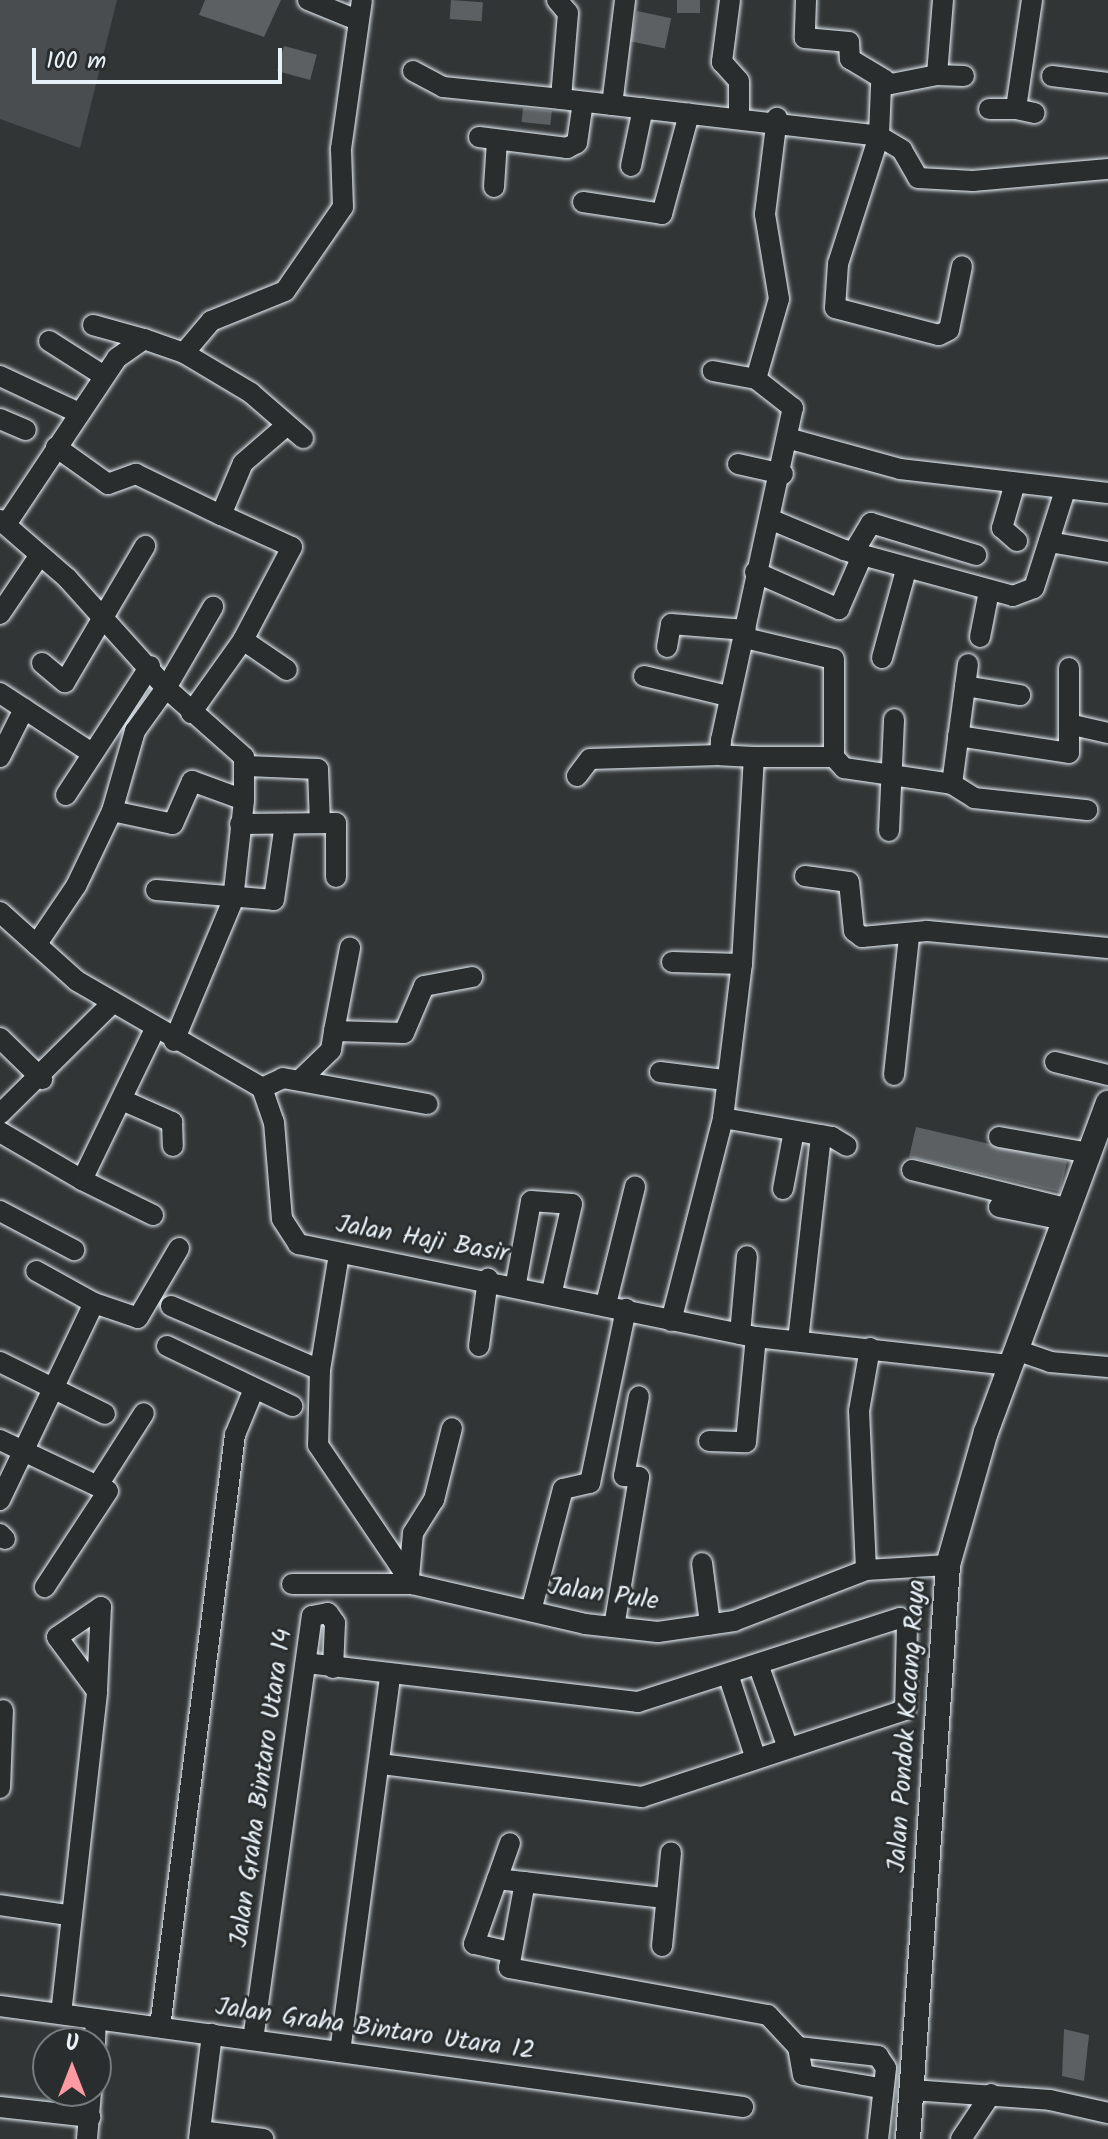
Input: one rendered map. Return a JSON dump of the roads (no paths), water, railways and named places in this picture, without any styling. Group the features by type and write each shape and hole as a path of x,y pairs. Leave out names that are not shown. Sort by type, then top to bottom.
{"main road":[{"name":"Jalan Pondok Kacang Raya","path":"908,2139 948,1565 1013,1358 1090,1153 1104,1129 1108,1103"}],"street":[{"path":"184,353 211,321 285,291 347,201 341,149 360,10 308,0"},
{"path":"612,105 625,0"},
{"path":"730,0 722,62 739,81 739,116"},
{"path":"806,0 805,38 849,42 850,59 885,80 964,76"},
{"path":"937,75 943,0"},
{"path":"989,109 1025,111 1032,0"},
{"path":"561,99 568,4"},
{"path":"413,71 443,87 689,114 777,118 879,136 902,150 918,178 973,181 1108,169 1108,163"},
{"path":"1052,76 1108,83"},
{"path":"885,80 879,136 838,264 835,308 939,335 949,330 962,266"},
{"path":"494,187 488,138 567,148 577,143 583,102"},
{"path":"631,166 643,108"},
{"path":"583,202 662,214 689,114"},
{"path":"756,379 779,299 765,214 777,118"},
{"path":"93,325 184,353 295,432 243,463 221,515"},
{"path":"144,339 104,376 3,521 150,666 166,688 191,713 226,736 247,766 233,900 174,1041"},
{"path":"49,341 104,376"},
{"path":"713,371 756,379 791,403 783,474 755,572 745,634 728,696 720,755"},
{"path":"0,376 79,413"},
{"path":"0,419 26,430"},
{"path":"787,438 900,469 1108,493"},
{"path":"56,447 108,484 136,474 221,515 292,544 243,640 191,713"},
{"path":"738,464 783,474"},
{"path":"1015,483 1002,528 1017,541"},
{"path":"772,520 858,555 906,570 989,591 1030,593 1065,490"},
{"path":"755,572 839,609 871,523 976,555"},
{"path":"1049,542 1108,552"},
{"path":"42,663 65,682 106,622 145,546"},
{"path":"0,614 40,555"},
{"path":"882,658 906,570"},
{"path":"980,637 989,591"},
{"path":"36,945 76,886 112,811 135,731 166,688 213,607"},
{"path":"667,647 671,624 745,634 834,659 834,757 844,768 952,784 974,798 1087,810"},
{"path":"243,640 287,670"},
{"path":"952,784 968,664"},
{"path":"66,795 90,752 150,666"},
{"path":"958,736 1069,753 1073,725 1069,668"},
{"path":"644,676 728,696"},
{"path":"965,686 1020,695"},
{"path":"0,693 90,752"},
{"path":"0,757 24,709"},
{"path":"889,831 894,719"},
{"path":"1073,725 1108,733"},
{"path":"577,776 590,759 720,755 834,757"},
{"path":"671,1321 723,1118 724,1080 742,964 754,757"},
{"path":"247,766 318,769 320,823"},
{"path":"112,811 173,824 192,781 244,800"},
{"path":"240,824 339,824 336,877"},
{"path":"156,890 267,902 279,895 285,824"},
{"path":"805,876 849,882 854,931 862,937 909,936 927,931 1108,948"},
{"path":"0,912 36,945 111,1004 262,1088 300,1080 428,1104"},
{"path":"894,1075 909,936"},
{"path":"300,1080 331,1050 350,948"},
{"path":"672,962 742,964"},
{"path":"334,1031 404,1033 424,986 472,977"},
{"path":"0,1114 42,1079 72,1038 111,1004"},
{"path":"82,1180 155,1029"},
{"path":"0,1038 42,1079"},
{"path":"1055,1062 1108,1075"},
{"path":"660,1072 724,1080"},
{"name":"Jalan Haji Basir","path":"262,1088 274,1122 288,1236 339,1254 516,1283 671,1321 748,1335 1108,1367"},
{"path":"122,1100 172,1122 173,1146"},
{"path":"723,1118 821,1135 847,1146"},
{"path":"783,1189 794,1131"},
{"path":"0,1132 82,1180 153,1215"},
{"path":"798,1341 821,1135"},
{"path":"999,1137 1090,1153"},
{"path":"912,1170 1068,1215"},
{"path":"531,1611 563,1489 590,1483 635,1187"},
{"path":"516,1283 531,1201 572,1204 552,1291"},
{"path":"999,1207 1068,1215"},
{"path":"0,1211 74,1250"},
{"path":"36,1271 94,1303 138,1318 179,1248"},
{"path":"339,1254 320,1370 323,1459 410,1580"},
{"path":"709,1441 746,1442 747,1256"},
{"path":"479,1346 488,1279"},
{"path":"0,1500 19,1453 94,1303"},
{"path":"171,1306 320,1370"},
{"path":"167,1346 292,1406"},
{"path":"866,1570 859,1411 870,1348"},
{"path":"0,1362 105,1414"},
{"path":"160,2027 235,1435 254,1389"},
{"path":"614,1627 639,1477 624,1476 639,1396"},
{"path":"98,1485 144,1413"},
{"path":"410,1580 413,1533 434,1500 452,1428"},
{"path":"0,1440 19,1453 98,1485 108,1493 45,1587"},
{"path":"702,1563 710,1624"},
{"name":"Jalan Pule","path":"292,1584 410,1580 531,1611 658,1632 710,1624 866,1570 948,1565"},
{"name":"Jalan Graha Bintaro Utara 14","path":"253,2040 312,1616 328,1613 335,1623 333,1668"},
{"path":"306,1663 390,1678 638,1702 904,1619 911,1706 642,1797 380,1764"},
{"path":"758,1664 788,1748"},
{"path":"728,1674 756,1759"},
{"path":"340,2052 390,1678"},
{"path":"61,2014 68,1915 97,1691"},
{"path":"1,1779 3,1710"},
{"path":"510,1843 474,1944 510,1952"},
{"path":"662,1946 671,1852"},
{"path":"497,1879 665,1898"},
{"path":"525,1882 509,1968 768,2015 798,2047 803,2075 880,2088"},
{"path":"0,1905 68,1915"},
{"name":"Jalan Graha Bintaro Utara 12","path":"0,2006 743,2107"},
{"path":"96,2019 96,2027"},
{"path":"212,2034 200,2135 263,2139"},
{"path":"798,2047 878,2056 886,2068 880,2088 878,2139"},
{"path":"912,2090 991,2094 1108,2113"},
{"path":"961,2139 991,2094"},
{"path":"0,2107 90,2117"},
{"path":"87,2139 90,2107"}]}
